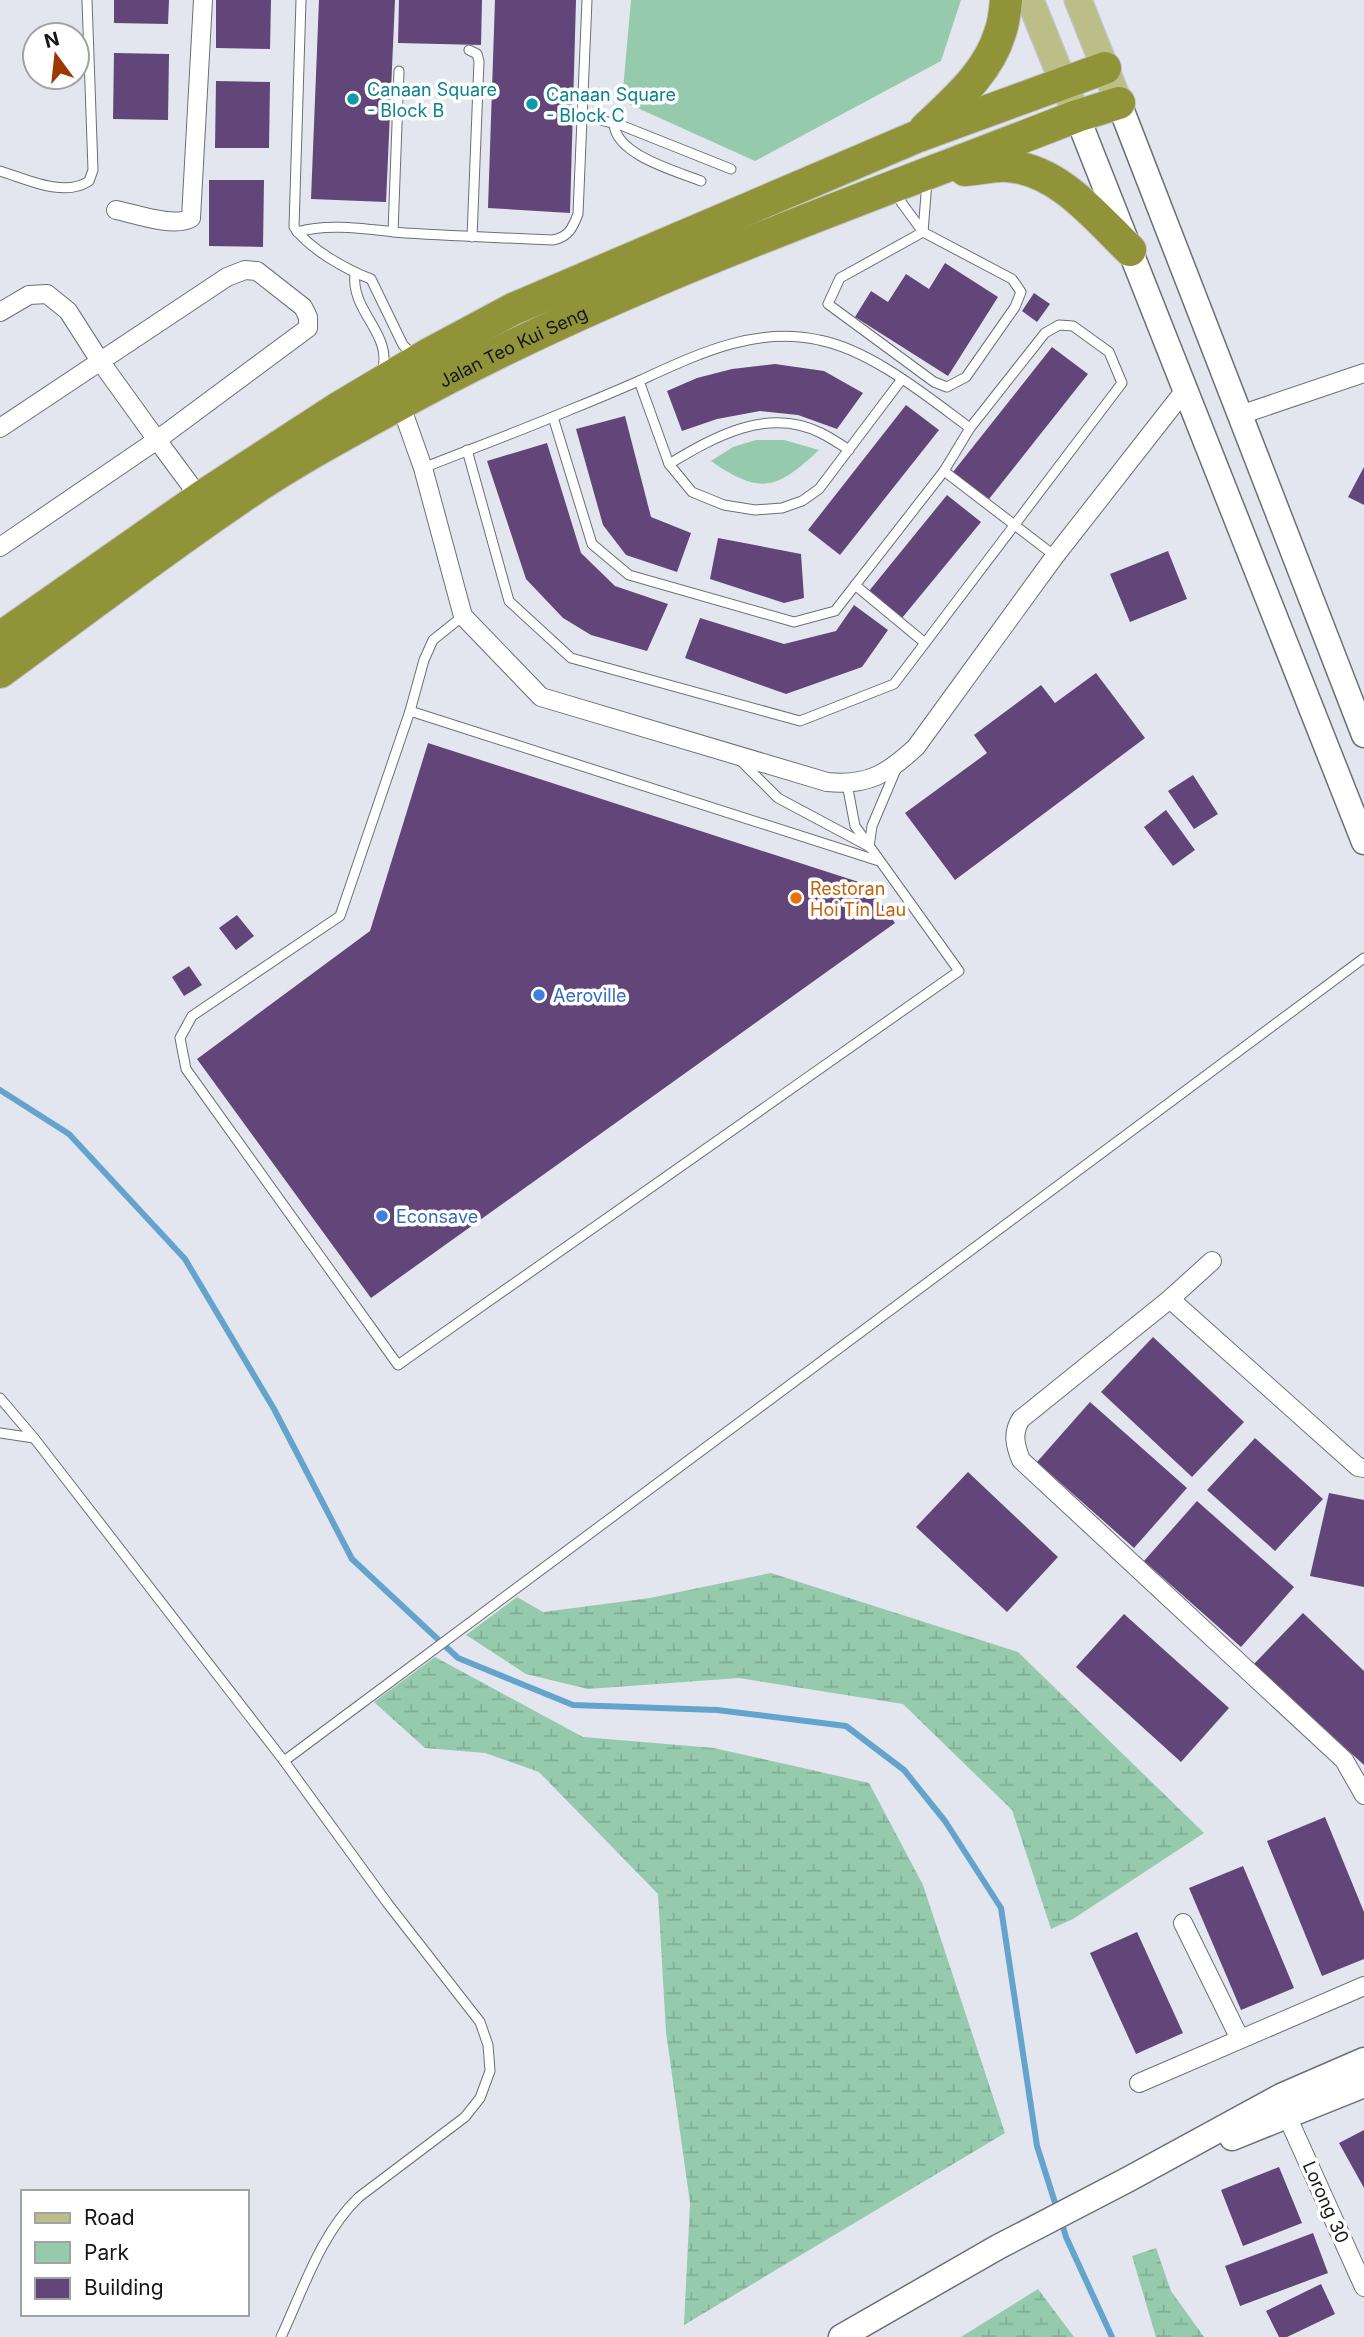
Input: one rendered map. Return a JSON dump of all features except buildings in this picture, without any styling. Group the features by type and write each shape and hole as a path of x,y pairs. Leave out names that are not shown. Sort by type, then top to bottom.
{"highway":[{"path":"916,137 963,93 988,61 1000,33 1006,0"},
{"name":"Jalan Teo Kui Seng","path":"0,638 200,498 373,386 513,309 916,137 1105,68"},
{"name":"Jalan Teo Kui Seng","path":"0,671 235,501 400,403 526,340 645,286 799,223 1077,116 1119,103"},
{"path":"928,174 1007,166 1035,171 1069,192 1130,250"}],"main road":[{"path":"1030,0 1364,842"},
{"path":"1078,0 1364,735"},
{"path":"841,2337 998,2247 1281,2096 1364,2060"},
{"path":"1127,2180 1364,2085"}],"street":[{"path":"116,210 173,222 184,222 191,218 202,0"},
{"path":"0,428 227,277 245,270 257,271 303,307 308,317 308,328 157,440 1,545"},
{"path":"0,312 29,295 47,294 68,311 100,361 200,498"},
{"path":"1240,415 1364,373"},
{"path":"400,403 423,468 463,616 541,697 827,782 847,784 876,778 916,747 1055,556 1185,390"},
{"path":"1212,1261 1170,1299 1021,1419 1014,1438 1017,1450 1021,1460 1344,1760 1364,1795"},
{"path":"1170,1299 1358,1467 1364,1468"},
{"path":"1183,1923 1240,2039"},
{"path":"1139,2083 1364,1986"},
{"name":"Lorong 30","path":"1287,2116 1364,2287"}],"lane":[{"path":"0,171 65,190 80,188 89,181 93,170 87,0"},
{"path":"295,229 301,0"},
{"path":"295,229 342,228 553,240 571,230 578,214 587,0"},
{"path":"469,50 477,54 479,61 471,237"},
{"path":"393,232 399,71"},
{"path":"582,115 614,124 731,169"},
{"path":"614,124 618,137 645,160 701,181"},
{"path":"923,232 928,174"},
{"path":"891,188 923,232 1012,279 1021,292 1015,307 967,377 947,387 934,382 828,304 840,278 923,232"},
{"path":"295,229 339,264 372,279 403,345 413,355 429,354"},
{"path":"355,273 353,288 380,340 386,359 373,386"},
{"path":"467,450 509,601 571,658 800,721 894,684 1122,383 1109,352 1073,326 1059,325 1045,332 970,428 944,471 835,611 794,622 629,575 592,544 553,417"},
{"path":"423,468 553,417 695,355 732,342 761,337 818,339 846,347 902,379 970,428"},
{"path":"639,381 669,464 692,492 713,501 755,510 782,509 802,501 819,489 902,379"},
{"path":"669,464 706,442 757,424 784,422 819,432 849,450"},
{"path":"944,471 1055,556"},
{"path":"855,585 925,643"},
{"path":"463,616 433,639 424,660 410,711 340,916 192,1016 180,1038 186,1069 398,1365 959,971 855,826 847,784"},
{"path":"410,711 879,861"},
{"path":"735,755 778,798 869,847"},
{"path":"869,847 872,826 898,763"},
{"path":"284,1761 1364,958"},
{"path":"0,1398 34,1438 284,1761 388,1904 480,2022 488,2045 490,2071 480,2098 465,2117 344,2211 331,2229 281,2337"},
{"path":"0,1433 34,1438"}],"green space":[{"path":"631,0 961,0 941,61 755,161 622,101"},
{"path":"756,440 784,440 819,450 791,473 768,483 743,480 711,461 733,447"},
{"path":"771,1573 1018,1652 1204,1833 1073,1919 1051,1929 1012,1810 903,1704 739,1678 588,1689 526,1674 466,1635 517,1597 543,1612 650,1598"},
{"path":"435,1657 583,1737 714,1748 869,1783 923,1885 1005,2133 684,2325 690,2203 666,2032 658,1894 539,1772 485,1753 425,1748 374,1702"},
{"path":"1156,2248 1171,2291 1204,2337 1156,2337 1132,2256"},
{"path":"1038,2289 1074,2337 961,2337"}],"waterway":[{"path":"0,1090 69,1134 185,1259 274,1409 352,1559 458,1658 573,1705 717,1710 846,1726 904,1770 945,1821 1001,1908 1037,2146 1057,2209"},
{"path":"1061,2220 1066,2237 1112,2337"}],"place":[{"name":"Canaan Square - Block B","path":"353,99"},
{"name":"Canaan Square - Block C","path":"532,104"},
{"name":"Restoran Hoi Tin Lau","path":"796,898"},
{"name":"Aeroville","path":"539,995"},
{"name":"Econsave","path":"382,1216"}]}
